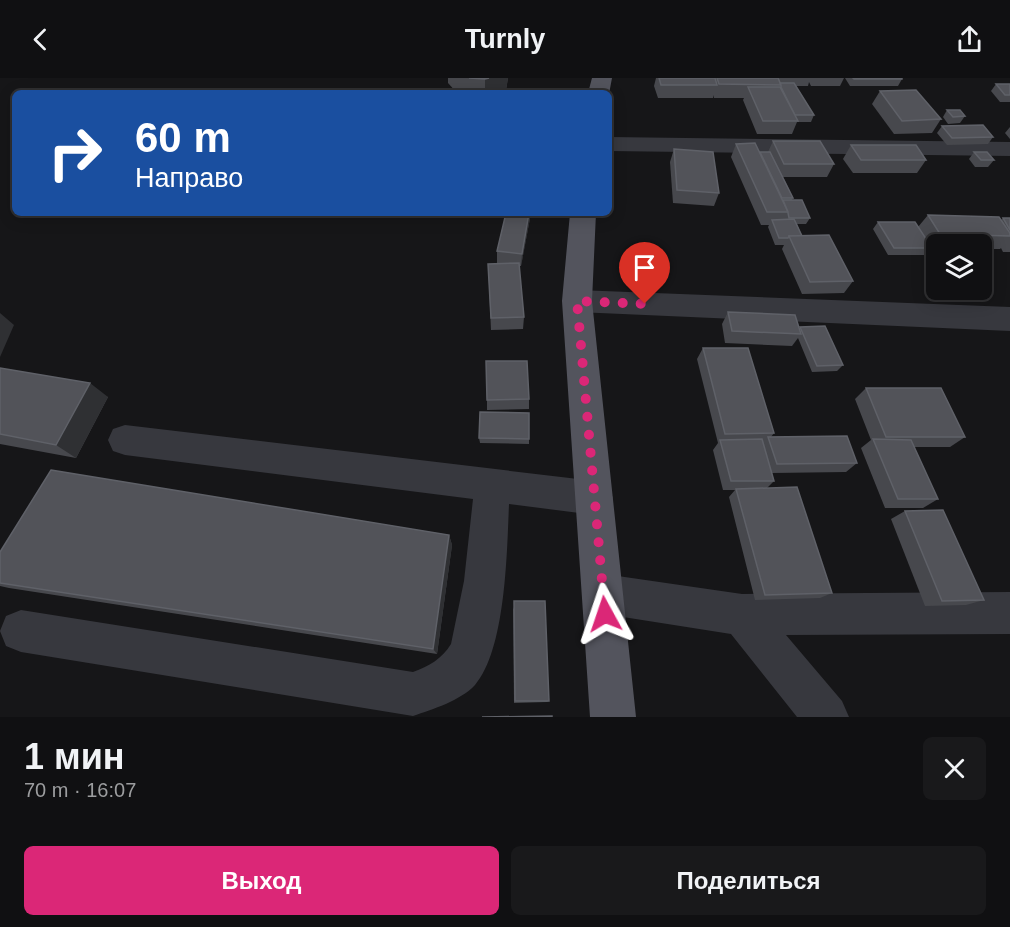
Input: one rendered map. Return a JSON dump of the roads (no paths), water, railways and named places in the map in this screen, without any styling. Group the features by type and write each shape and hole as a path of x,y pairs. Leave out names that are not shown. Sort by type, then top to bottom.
{"main road":[{"path":"583,216 577,301 613,717"}],"street":[{"path":"612,144 1010,148"},
{"path":"577,301 1010,319"},
{"path":"125,440 595,498"},
{"path":"21,631 412,694 436,686 462,667 479,624 492,484"},
{"path":"604,594 742,615 1010,613"},
{"path":"742,615 826,717"}]}
